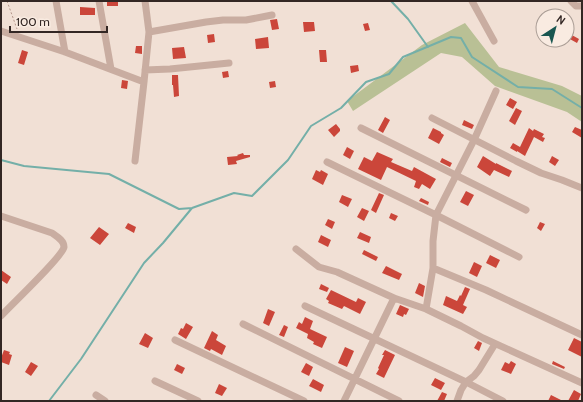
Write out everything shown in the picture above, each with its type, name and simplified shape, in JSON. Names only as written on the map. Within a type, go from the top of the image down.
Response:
[{"type":"street","points":[[56,1],[65,52]]},
{"type":"street","points":[[99,1],[111,69]]},
{"type":"street","points":[[135,161],[149,32],[145,1]]},
{"type":"street","points":[[472,1],[494,41]]},
{"type":"street","points":[[571,1],[576,6],[582,6]]},
{"type":"street","points":[[149,32],[206,22],[246,20],[272,15]]},
{"type":"street","points":[[1,31],[65,52],[144,82]]},
{"type":"street","points":[[145,70],[229,63]]},
{"type":"street","points":[[426,309],[433,268],[433,242],[436,215],[474,140],[496,91]]},
{"type":"street","points":[[432,118],[541,173],[582,188]]},
{"type":"street","points":[[361,128],[526,210]]},
{"type":"street","points":[[327,162],[518,257]]},
{"type":"street","points":[[1,216],[52,233],[63,242],[64,246],[54,261],[5,309],[1,316]]},
{"type":"street","points":[[296,249],[319,267],[337,272],[394,298],[426,309],[495,344],[582,383]]},
{"type":"street","points":[[433,268],[582,335]]},
{"type":"street","points":[[344,401],[394,298]]},
{"type":"street","points":[[305,306],[503,401]]},
{"type":"street","points":[[243,324],[399,401]]},
{"type":"street","points":[[175,340],[304,401]]},
{"type":"street","points":[[457,401],[466,382],[479,370],[495,344]]},
{"type":"street","points":[[155,382],[198,401]]},
{"type":"street","points":[[96,395],[106,401]]},
{"type":"path","points":[[7,1],[20,38]]},
{"type":"green space","points":[[465,23],[499,67],[562,86],[582,96],[582,122],[567,112],[495,86],[462,57],[441,53],[353,111],[347,101],[422,45]]},
{"type":"building","points":[[107,1],[118,1],[118,6],[107,6]]},
{"type":"building","points":[[80,7],[95,8],[95,15],[80,15]]},
{"type":"building","points":[[277,19],[279,29],[272,30],[270,20]]},
{"type":"building","points":[[303,22],[314,22],[315,31],[304,32]]},
{"type":"building","points":[[368,23],[370,30],[365,31],[363,24]]},
{"type":"building","points":[[214,34],[215,42],[208,43],[207,35]]},
{"type":"building","points":[[268,37],[269,48],[256,49],[255,39]]},
{"type":"building","points":[[575,37],[579,39],[577,43],[575,42]]},
{"type":"building","points":[[136,46],[142,46],[142,54],[135,53]]},
{"type":"building","points":[[184,47],[186,58],[173,59],[172,48]]},
{"type":"building","points":[[22,50],[28,52],[24,65],[18,63]]},
{"type":"building","points":[[319,50],[326,50],[327,62],[320,62]]},
{"type":"building","points":[[358,65],[359,71],[351,73],[350,66]]},
{"type":"building","points":[[228,71],[229,77],[223,78],[222,72]]},
{"type":"building","points":[[172,75],[178,75],[179,96],[174,97]]},
{"type":"building","points":[[122,80],[128,81],[127,89],[121,88]]},
{"type":"building","points":[[275,81],[276,87],[270,88],[269,82]]},
{"type":"building","points":[[510,98],[517,102],[513,109],[506,105]]},
{"type":"building","points":[[516,108],[522,111],[515,125],[509,121]]},
{"type":"building","points":[[385,117],[390,120],[383,133],[378,130]]},
{"type":"building","points":[[464,120],[474,125],[472,129],[462,125]]},
{"type":"building","points":[[336,124],[340,131],[334,137],[328,130]]},
{"type":"building","points":[[575,127],[582,130],[582,138],[572,132]]},
{"type":"building","points":[[433,128],[444,135],[439,144],[428,138]]},
{"type":"building","points":[[529,128],[533,131],[534,129],[544,134],[542,137],[545,138],[543,142],[534,137],[525,156],[510,148],[513,143],[520,147]]},
{"type":"building","points":[[347,147],[354,151],[350,159],[343,155]]},
{"type":"building","points":[[377,152],[393,159],[391,162],[412,171],[414,167],[436,179],[430,189],[422,184],[419,189],[414,187],[416,181],[387,167],[381,180],[358,169],[364,157],[372,161]]},
{"type":"building","points":[[243,153],[244,155],[250,155],[250,157],[236,161],[237,164],[228,165],[227,157],[238,156],[237,155]]},
{"type":"building","points":[[483,156],[512,171],[509,177],[494,170],[490,176],[477,167]]},
{"type":"building","points":[[552,156],[559,160],[555,166],[549,162]]},
{"type":"building","points":[[442,158],[452,163],[450,167],[440,162]]},
{"type":"building","points":[[316,170],[320,172],[321,170],[328,174],[323,185],[312,179]]},
{"type":"building","points":[[466,191],[474,195],[468,206],[460,202]]},
{"type":"building","points":[[379,193],[384,195],[376,213],[371,210]]},
{"type":"building","points":[[342,195],[352,199],[348,207],[339,202]]},
{"type":"building","points":[[421,198],[429,202],[428,205],[419,201]]},
{"type":"building","points":[[362,208],[369,211],[364,221],[357,217]]},
{"type":"building","points":[[391,213],[398,216],[395,221],[389,218]]},
{"type":"building","points":[[328,219],[335,222],[332,229],[325,225]]},
{"type":"building","points":[[540,222],[545,224],[541,231],[537,228]]},
{"type":"building","points":[[128,223],[136,227],[134,233],[125,228]]},
{"type":"building","points":[[99,227],[109,234],[100,245],[90,238]]},
{"type":"building","points":[[360,232],[371,237],[369,243],[357,238]]},
{"type":"building","points":[[321,235],[331,240],[328,247],[318,242]]},
{"type":"building","points":[[364,250],[378,257],[376,261],[362,254]]},
{"type":"building","points":[[490,255],[500,260],[496,268],[486,263]]},
{"type":"building","points":[[474,262],[482,266],[477,277],[469,273]]},
{"type":"building","points":[[386,266],[402,274],[399,280],[382,273]]},
{"type":"building","points":[[1,270],[11,277],[7,284],[1,280]]},
{"type":"building","points":[[419,283],[425,286],[423,297],[415,293]]},
{"type":"building","points":[[321,284],[329,288],[327,292],[319,289]]},
{"type":"building","points":[[465,287],[470,289],[463,305],[467,307],[463,314],[443,305],[446,296],[457,301]]},
{"type":"building","points":[[331,290],[356,302],[358,298],[366,302],[360,314],[344,306],[342,309],[328,303],[329,301],[326,299]]},
{"type":"building","points":[[400,305],[409,309],[403,317],[396,314]]},
{"type":"building","points":[[268,309],[275,312],[269,326],[263,323]]},
{"type":"building","points":[[305,317],[313,321],[310,329],[327,337],[322,348],[313,344],[314,342],[307,338],[308,334],[296,328],[299,322],[302,324]]},
{"type":"building","points":[[186,323],[193,327],[186,339],[178,334]]},
{"type":"building","points":[[284,325],[288,327],[284,337],[279,335]]},
{"type":"building","points":[[212,331],[218,335],[216,340],[226,346],[222,355],[211,349],[210,351],[204,348]]},
{"type":"building","points":[[145,333],[153,338],[148,348],[139,344]]},
{"type":"building","points":[[574,338],[582,342],[582,357],[568,350]]},
{"type":"building","points":[[478,341],[482,343],[479,351],[474,348]]},
{"type":"building","points":[[345,347],[354,351],[347,367],[338,363]]},
{"type":"building","points":[[4,350],[10,352],[9,354],[12,355],[9,365],[1,362]]},
{"type":"building","points":[[385,350],[395,355],[384,378],[376,374]]},
{"type":"building","points":[[511,361],[516,364],[511,374],[501,370],[505,362],[509,364]]},
{"type":"building","points":[[553,361],[565,367],[564,369],[552,364]]},
{"type":"building","points":[[31,362],[38,366],[31,376],[25,372]]},
{"type":"building","points":[[306,363],[313,367],[309,376],[301,372]]},
{"type":"building","points":[[177,364],[185,368],[182,374],[174,370]]},
{"type":"building","points":[[435,378],[445,383],[441,390],[431,385]]},
{"type":"building","points":[[313,379],[324,385],[321,392],[309,386]]},
{"type":"building","points":[[219,384],[227,388],[222,396],[215,393]]},
{"type":"building","points":[[574,390],[581,394],[578,401],[568,401]]},
{"type":"building","points":[[442,392],[447,394],[444,401],[437,401]]},
{"type":"building","points":[[551,395],[563,401],[548,401]]},
{"type":"waterway","points":[[391,1],[408,19],[428,47]]},
{"type":"waterway","points":[[1,160],[24,166],[109,174],[179,209],[192,208],[234,193],[252,196],[288,160],[311,126],[341,108],[366,82],[389,74],[403,57],[451,37],[461,38],[472,57],[518,87],[552,89],[582,108]]},
{"type":"waterway","points":[[49,401],[81,359],[144,263],[192,208]]}]
